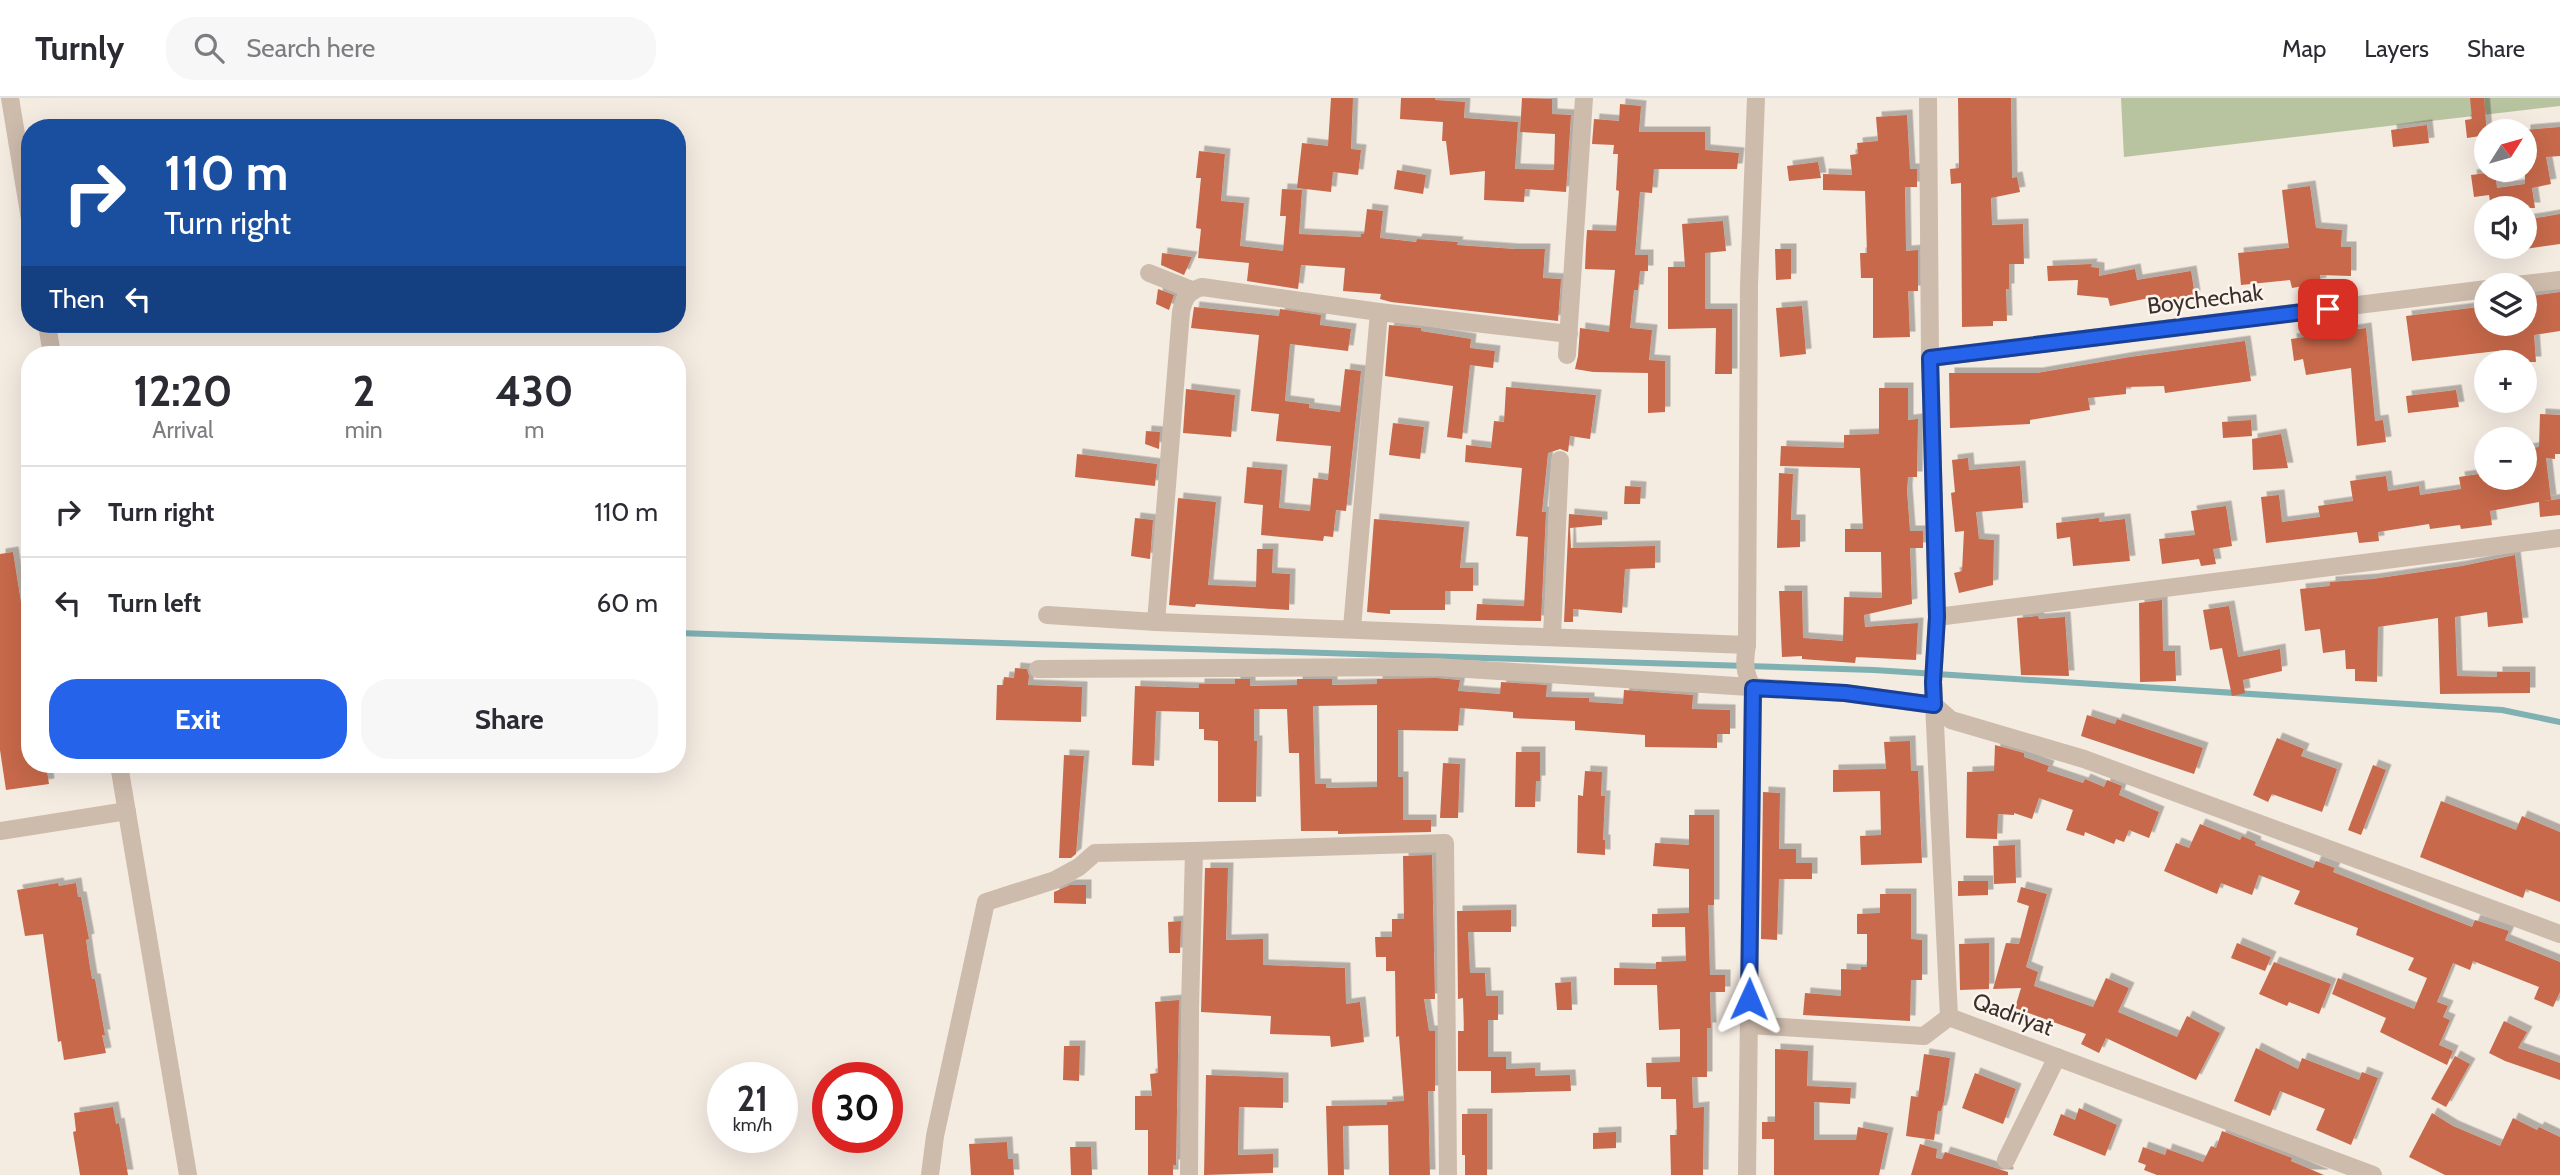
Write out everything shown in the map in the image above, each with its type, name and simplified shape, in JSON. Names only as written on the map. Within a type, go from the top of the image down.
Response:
[{"type":"street","points":[[10,98],[21,165]]},
{"type":"street","points":[[1567,355],[1584,98]]},
{"type":"street","points":[[1747,1175],[1749,285],[1756,98]]},
{"type":"street","name":"Qadriyat","points":[[1928,98],[1930,358],[1937,617],[1933,675],[1948,1017],[2373,1175]]},
{"type":"street","points":[[1149,273],[1192,290]]},
{"type":"street","points":[[2537,283],[2560,280]]},
{"type":"street","points":[[1156,622],[1181,312],[1184,299],[1192,290],[1202,287],[1379,312],[1569,334]]},
{"type":"street","name":"Boychechak","points":[[1930,358],[2474,291]]},
{"type":"street","points":[[1352,628],[1379,312]]},
{"type":"street","points":[[1552,635],[1560,460]]},
{"type":"street","points":[[1937,617],[2560,538]]},
{"type":"street","points":[[1047,615],[1156,622],[1552,635],[1747,666],[1845,693],[1934,705],[1951,720],[2084,758],[2560,934]]},
{"type":"street","points":[[1038,669],[1747,666]]},
{"type":"street","points":[[120,773],[188,1175]]},
{"type":"street","points":[[0,831],[127,811]]},
{"type":"street","points":[[929,1175],[986,902],[1055,880],[1079,867],[1095,853],[1445,843],[1448,1175]]},
{"type":"street","points":[[1188,1175],[1194,851]]},
{"type":"street","points":[[1749,1025],[1924,1037],[1948,1017]]},
{"type":"street","points":[[2006,1160],[2057,1057]]},
{"type":"green space","points":[[2121,98],[2560,98],[2560,106],[2124,157]]},
{"type":"building","points":[[1331,98],[1353,98],[1351,149],[1361,150],[1358,175],[1333,172],[1331,192],[1297,188],[1302,143],[1328,146]]},
{"type":"building","points":[[1401,98],[1435,98],[1465,102],[1464,118],[1518,122],[1515,169],[1554,170],[1555,134],[1520,132],[1522,98],[1552,99],[1552,114],[1571,115],[1566,192],[1525,189],[1524,202],[1484,200],[1485,171],[1450,175],[1446,141],[1442,141],[1443,122],[1400,119]]},
{"type":"building","points":[[1958,98],[2011,98],[2012,178],[2017,177],[2020,192],[1991,198],[1992,225],[2023,224],[2024,264],[2009,264],[2009,289],[2006,289],[2007,321],[1993,321],[1993,326],[1962,327],[1961,183],[1951,184],[1950,169],[1959,168]]},
{"type":"building","points":[[2470,98],[2484,98],[2486,119],[2474,119],[2474,137],[2467,138],[2465,120],[2472,119]]},
{"type":"building","points":[[1620,104],[1641,106],[1639,132],[1705,132],[1705,150],[1739,153],[1737,169],[1654,169],[1652,193],[1640,192],[1635,255],[1648,255],[1648,271],[1640,271],[1638,290],[1634,290],[1630,328],[1652,330],[1649,360],[1665,361],[1665,412],[1648,413],[1648,373],[1575,369],[1580,328],[1609,332],[1615,270],[1585,269],[1586,245],[1587,230],[1616,231],[1618,154],[1613,154],[1614,145],[1592,144],[1594,119],[1619,121]]},
{"type":"building","points":[[1907,115],[1910,169],[1917,169],[1917,187],[1905,187],[1906,251],[1918,250],[1918,291],[1908,291],[1910,337],[1873,338],[1873,278],[1861,278],[1860,253],[1867,253],[1865,191],[1823,190],[1823,174],[1852,175],[1850,155],[1858,154],[1857,143],[1878,141],[1876,117]]},
{"type":"building","points":[[2427,125],[2429,143],[2393,147],[2391,130]]},
{"type":"building","points":[[2560,127],[2560,156],[2546,157],[2551,184],[2532,188],[2533,196],[2474,197],[2471,175],[2474,175],[2474,182],[2496,182],[2497,188],[2538,182],[2538,129]]},
{"type":"building","points":[[1199,151],[1225,154],[1221,201],[1244,203],[1240,246],[1283,251],[1286,216],[1280,216],[1282,189],[1302,190],[1299,234],[1361,237],[1361,234],[1364,234],[1367,209],[1383,211],[1380,238],[1545,249],[1543,278],[1561,279],[1558,321],[1391,302],[1380,299],[1381,294],[1343,291],[1345,268],[1301,265],[1298,289],[1247,281],[1249,263],[1198,258],[1201,229],[1196,228],[1201,178],[1196,178]]},
{"type":"building","points":[[1818,162],[1821,178],[1789,181],[1787,166]]},
{"type":"building","points":[[1397,170],[1426,175],[1423,194],[1394,189]]},
{"type":"building","points":[[2310,186],[2316,228],[2342,230],[2341,247],[2351,247],[2351,276],[2320,275],[2321,283],[2292,288],[2290,280],[2241,285],[2238,253],[2289,248],[2282,190]]},
{"type":"building","points":[[2560,214],[2560,244],[2537,247],[2537,218]]},
{"type":"building","points":[[1723,221],[1726,251],[1705,253],[1705,309],[1732,309],[1732,374],[1715,374],[1716,328],[1668,329],[1668,267],[1685,267],[1682,224]]},
{"type":"building","points":[[1775,249],[1791,249],[1791,279],[1776,280]]},
{"type":"building","points":[[1162,253],[1192,257],[1184,275],[1161,265]]},
{"type":"building","points":[[2092,264],[2091,267],[2099,268],[2099,276],[2135,269],[2137,280],[2191,271],[2195,296],[2155,303],[2154,297],[2110,306],[2108,298],[2077,295],[2078,280],[2048,281],[2047,266]]},
{"type":"building","points":[[1158,289],[1174,295],[1169,310],[1156,304]]},
{"type":"building","points":[[2560,292],[2560,331],[2537,335],[2537,295]]},
{"type":"building","points":[[1802,306],[1806,354],[1780,357],[1776,308]]},
{"type":"building","points":[[1194,307],[1279,316],[1280,309],[1321,315],[1320,325],[1351,329],[1348,351],[1290,344],[1285,401],[1309,404],[1309,408],[1340,412],[1345,369],[1361,371],[1346,511],[1336,510],[1333,537],[1324,536],[1323,541],[1261,535],[1263,505],[1244,503],[1247,467],[1282,470],[1279,508],[1310,511],[1313,478],[1328,480],[1331,446],[1276,441],[1279,414],[1251,411],[1259,335],[1191,328]]},
{"type":"building","points":[[2474,308],[2474,336],[2534,336],[2535,350],[2474,350],[2474,354],[2412,361],[2406,316]]},
{"type":"building","points":[[1389,325],[1421,328],[1421,331],[1471,339],[1470,348],[1495,351],[1493,368],[1470,365],[1462,439],[1447,437],[1453,386],[1385,376]]},
{"type":"building","points":[[2366,328],[2375,421],[2383,420],[2386,442],[2357,446],[2351,368],[2306,375],[2303,359],[2294,361],[2291,339]]},
{"type":"building","points":[[2245,341],[2251,381],[2165,393],[2164,386],[2126,387],[2126,394],[2088,398],[2090,410],[2030,420],[2030,424],[1950,428],[1949,373],[2037,373]]},
{"type":"building","points":[[1506,387],[1596,395],[1590,439],[1570,436],[1568,452],[1560,449],[1548,453],[1542,512],[1546,512],[1541,621],[1476,620],[1477,604],[1524,606],[1528,537],[1516,536],[1522,468],[1465,462],[1466,445],[1491,448],[1494,421],[1504,422]]},
{"type":"building","points":[[1879,388],[1908,388],[1908,420],[1918,419],[1917,477],[1908,477],[1907,491],[1910,531],[1923,531],[1923,548],[1910,548],[1912,604],[1864,615],[1865,627],[1918,623],[1916,660],[1856,657],[1855,663],[1802,659],[1802,656],[1782,657],[1779,591],[1802,591],[1803,638],[1843,641],[1844,597],[1882,598],[1881,552],[1845,552],[1845,529],[1863,529],[1860,468],[1780,466],[1781,446],[1844,448],[1844,435],[1879,434]]},
{"type":"building","points":[[1186,389],[1235,395],[1231,437],[1183,433]]},
{"type":"building","points":[[2456,390],[2459,407],[2408,413],[2406,396]]},
{"type":"building","points":[[2540,414],[2560,415],[2560,454],[2555,454],[2555,459],[2546,458],[2551,500],[2544,501],[2560,499],[2560,515],[2540,517],[2539,502],[2490,511],[2492,525],[2430,529],[2429,524],[2378,532],[2379,541],[2359,543],[2357,532],[2266,543],[2261,497],[2279,495],[2282,522],[2320,517],[2318,506],[2353,501],[2350,481],[2386,476],[2388,491],[2419,486],[2420,495],[2461,489],[2459,477],[2474,475],[2474,490],[2537,490]]},
{"type":"building","points":[[2251,420],[2252,436],[2223,438],[2222,422]]},
{"type":"building","points":[[1393,423],[1424,427],[1420,459],[1389,455]]},
{"type":"building","points":[[1146,431],[1160,432],[1159,449],[1145,444]]},
{"type":"building","points":[[2281,434],[2288,468],[2253,470],[2252,439]]},
{"type":"building","points":[[1077,454],[1157,464],[1155,486],[1075,477]]},
{"type":"building","points":[[1968,458],[1969,470],[2020,466],[2023,508],[1976,512],[1979,539],[1994,540],[1993,585],[1959,593],[1954,573],[1962,571],[1964,531],[1955,532],[1951,493],[1955,492],[1952,460]]},
{"type":"building","points":[[1779,473],[1793,474],[1791,520],[1800,520],[1800,547],[1777,548]]},
{"type":"building","points":[[1625,486],[1641,487],[1640,504],[1624,504]]},
{"type":"building","points":[[1178,498],[1216,502],[1208,585],[1256,587],[1257,549],[1273,549],[1272,573],[1290,574],[1289,610],[1196,604],[1195,607],[1169,605]]},
{"type":"building","points":[[2226,506],[2232,546],[2213,549],[2216,564],[2201,566],[2199,559],[2162,564],[2159,539],[2195,535],[2191,511]]},
{"type":"building","points":[[1569,514],[1602,517],[1602,525],[1570,528],[1571,548],[1655,546],[1655,568],[1625,569],[1622,613],[1573,609],[1573,622],[1564,622]]},
{"type":"building","points":[[1135,518],[1153,520],[1150,559],[1131,556]]},
{"type":"building","points":[[2099,518],[2099,522],[2125,519],[2130,561],[2073,566],[2070,537],[2057,539],[2056,523]]},
{"type":"building","points":[[1374,519],[1464,527],[1460,568],[1473,568],[1473,591],[1445,591],[1445,610],[1390,610],[1390,614],[1367,612]]},
{"type":"building","points":[[13,552],[21,602],[21,773],[47,773],[49,784],[6,790],[0,750],[0,554]]},
{"type":"building","points":[[2515,555],[2523,623],[2488,627],[2487,612],[2455,617],[2457,676],[2497,677],[2497,672],[2530,672],[2530,693],[2440,694],[2438,618],[2378,627],[2377,682],[2355,681],[2355,669],[2346,669],[2345,650],[2323,653],[2320,629],[2305,631],[2300,589],[2330,586],[2330,582],[2373,579],[2462,566]]},
{"type":"building","points":[[2162,600],[2163,651],[2175,651],[2176,681],[2140,682],[2139,603]]},
{"type":"building","points":[[2229,606],[2238,657],[2280,649],[2282,671],[2243,680],[2245,693],[2232,696],[2222,648],[2210,650],[2203,610]]},
{"type":"building","points":[[2038,616],[2039,619],[2065,617],[2069,676],[2021,675],[2017,618]]},
{"type":"building","points":[[1015,668],[1027,669],[1028,685],[1082,687],[1081,722],[996,720],[997,685],[1003,685],[1004,677],[1014,678]]},
{"type":"building","points":[[1235,679],[1250,679],[1250,686],[1297,685],[1297,679],[1332,679],[1332,685],[1377,684],[1377,679],[1460,680],[1458,691],[1500,694],[1501,682],[1547,685],[1546,697],[1589,698],[1589,702],[1623,704],[1624,690],[1693,695],[1692,709],[1730,710],[1730,734],[1717,734],[1717,748],[1645,747],[1645,735],[1575,730],[1575,721],[1513,718],[1513,712],[1460,708],[1458,731],[1398,730],[1398,777],[1403,777],[1403,820],[1431,820],[1431,832],[1338,834],[1338,831],[1301,831],[1299,753],[1289,753],[1287,709],[1254,709],[1254,741],[1257,741],[1256,802],[1218,802],[1218,741],[1204,740],[1204,729],[1199,729],[1199,712],[1156,711],[1154,766],[1132,765],[1135,686],[1199,688],[1199,684],[1235,684]],"holes":[[[1377,705],[1377,787],[1326,788],[1326,784],[1315,784],[1313,706]]]},
{"type":"building","points":[[2087,715],[2115,724],[2117,719],[2203,748],[2194,774],[2081,736]]},
{"type":"building","points":[[2277,738],[2304,749],[2301,756],[2337,769],[2322,812],[2272,794],[2268,802],[2253,795]]},
{"type":"building","points":[[1910,741],[1911,771],[1918,771],[1922,863],[1861,865],[1860,836],[1881,835],[1880,791],[1833,792],[1833,770],[1886,769],[1884,742]]},
{"type":"building","points":[[1995,745],[2024,753],[2024,757],[2049,766],[2047,771],[2083,783],[2085,779],[2104,787],[2107,780],[2122,786],[2119,795],[2159,812],[2149,838],[2129,830],[2124,842],[2116,839],[2114,844],[2085,832],[2084,836],[2066,830],[2073,810],[2039,798],[2032,819],[2014,813],[1998,814],[1997,839],[1966,838],[1967,772],[1994,771]]},
{"type":"building","points":[[1516,752],[1540,752],[1540,781],[1536,781],[1535,807],[1515,807]]},
{"type":"building","points":[[1064,755],[1084,756],[1076,854],[1071,858],[1059,858]]},
{"type":"building","points":[[1443,763],[1460,764],[1458,818],[1440,818]]},
{"type":"building","points":[[2373,765],[2386,770],[2361,835],[2348,830]]},
{"type":"building","points":[[1585,771],[1602,772],[1601,796],[1605,796],[1605,855],[1577,853],[1578,795],[1583,796]]},
{"type":"building","points":[[1763,792],[1780,793],[1779,849],[1796,849],[1796,863],[1812,863],[1812,879],[1779,879],[1777,940],[1761,939]]},
{"type":"building","points":[[2441,801],[2516,830],[2522,816],[2560,832],[2560,902],[2526,889],[2523,898],[2420,857]]},
{"type":"building","points":[[1689,815],[1714,815],[1714,905],[1708,905],[1710,975],[1725,975],[1725,992],[1710,992],[1711,1028],[1707,1028],[1707,1077],[1692,1077],[1693,1108],[1704,1107],[1703,1175],[1671,1175],[1670,1135],[1677,1135],[1676,1099],[1661,1099],[1661,1087],[1647,1087],[1646,1063],[1680,1062],[1680,1029],[1659,1030],[1657,985],[1614,985],[1614,968],[1656,969],[1656,962],[1686,961],[1685,927],[1652,927],[1652,914],[1689,913],[1689,869],[1653,866],[1655,843],[1689,845]]},
{"type":"building","points":[[2200,824],[2240,840],[2242,836],[2256,842],[2255,845],[2313,868],[2316,861],[2335,868],[2333,872],[2472,927],[2475,920],[2509,931],[2505,940],[2560,962],[2560,992],[2553,1007],[2534,999],[2539,987],[2473,961],[2470,970],[2453,963],[2437,1002],[2448,1006],[2443,1017],[2450,1020],[2439,1045],[2453,1051],[2447,1065],[2380,1032],[2386,1018],[2332,994],[2338,978],[2414,1009],[2427,978],[2408,970],[2414,958],[2356,935],[2358,928],[2294,904],[2300,891],[2259,875],[2252,895],[2221,883],[2217,894],[2164,871],[2176,843],[2189,848]]},
{"type":"building","points":[[2015,845],[2016,883],[1994,884],[1993,846]]},
{"type":"building","points":[[1432,855],[1435,999],[1424,999],[1429,1031],[1435,1031],[1435,1091],[1428,1091],[1430,1175],[1389,1175],[1388,1125],[1343,1126],[1344,1175],[1328,1175],[1326,1106],[1387,1105],[1387,1102],[1404,1101],[1399,1036],[1396,1037],[1395,971],[1386,971],[1386,957],[1376,957],[1375,937],[1392,937],[1392,919],[1404,919],[1403,856]]},
{"type":"building","points":[[1205,868],[1228,868],[1226,940],[1263,939],[1263,965],[1345,968],[1346,1004],[1360,1002],[1364,1042],[1331,1047],[1330,1036],[1270,1034],[1271,1016],[1201,1012]]},
{"type":"building","points":[[1958,881],[1988,881],[1988,895],[1958,896]]},
{"type":"building","points":[[58,883],[59,886],[76,883],[78,897],[81,897],[89,939],[86,940],[89,961],[92,979],[95,979],[106,1053],[64,1060],[61,1041],[58,1042],[43,934],[25,936],[17,890]]},
{"type":"building","points":[[1070,885],[1086,885],[1086,904],[1054,903],[1054,892]]},
{"type":"building","points":[[2021,887],[2047,894],[2026,967],[2038,972],[2034,986],[2093,1007],[2106,978],[2129,988],[2118,1012],[2177,1037],[2187,1016],[2220,1033],[2196,1080],[2106,1038],[2099,1053],[2081,1044],[2086,1034],[2015,1008],[2021,988],[1993,989],[2006,943],[2019,944],[2029,906],[2017,902]]},
{"type":"building","points":[[1880,894],[1911,894],[1911,939],[1922,940],[1922,980],[1911,980],[1910,1021],[1803,1015],[1805,993],[1841,996],[1841,969],[1861,970],[1861,967],[1867,967],[1867,934],[1857,934],[1857,914],[1880,913]]},
{"type":"building","points":[[1511,910],[1511,932],[1468,932],[1470,973],[1485,973],[1486,996],[1498,996],[1498,1020],[1488,1020],[1488,1057],[1506,1057],[1506,1069],[1535,1068],[1535,1076],[1570,1075],[1571,1091],[1491,1093],[1491,1071],[1458,1071],[1458,1031],[1464,1031],[1463,998],[1458,999],[1457,911]]},
{"type":"building","points":[[1181,921],[1180,953],[1169,953],[1168,922]]},
{"type":"building","points":[[1989,943],[1989,989],[1960,990],[1959,944]]},
{"type":"building","points":[[2237,943],[2271,957],[2265,971],[2231,958]]},
{"type":"building","points":[[2274,962],[2331,984],[2319,1014],[2289,1002],[2287,1006],[2259,994]]},
{"type":"building","points":[[1571,982],[1572,1010],[1557,1010],[1555,983]]},
{"type":"building","points":[[1179,1000],[1176,1165],[1173,1165],[1173,1175],[1148,1175],[1148,1130],[1135,1130],[1135,1096],[1152,1096],[1150,1074],[1158,1073],[1155,1002]]},
{"type":"building","points":[[2504,1021],[2527,1032],[2518,1048],[2560,1063],[2560,1080],[2489,1053]]},
{"type":"building","points":[[1064,1046],[1080,1046],[1079,1081],[1063,1080]]},
{"type":"building","points":[[2256,1048],[2298,1069],[2302,1058],[2359,1080],[2362,1072],[2378,1078],[2351,1145],[2316,1130],[2325,1109],[2280,1091],[2270,1116],[2234,1101]]},
{"type":"building","points":[[1775,1049],[1808,1051],[1807,1086],[1851,1088],[1850,1104],[1814,1102],[1814,1140],[1856,1140],[1858,1127],[1888,1133],[1879,1175],[1774,1175],[1774,1139],[1762,1139],[1762,1122],[1775,1122]]},
{"type":"building","points":[[1924,1054],[1950,1058],[1944,1101],[1941,1111],[1938,1111],[1934,1140],[1906,1136],[1911,1096],[1918,1097]]},
{"type":"building","points":[[2455,1056],[2470,1064],[2446,1107],[2431,1099]]},
{"type":"building","points":[[1975,1073],[2016,1089],[2003,1124],[1962,1108]]},
{"type":"building","points":[[1206,1075],[1283,1078],[1283,1108],[1239,1107],[1238,1155],[1273,1154],[1273,1173],[1204,1175]]},
{"type":"building","points":[[113,1107],[116,1124],[119,1123],[128,1175],[80,1175],[73,1132],[76,1131],[74,1113]]},
{"type":"building","points":[[2079,1108],[2117,1125],[2105,1156],[2053,1135],[2061,1114],[2075,1120]]},
{"type":"building","points":[[2432,1113],[2453,1126],[2500,1146],[2513,1118],[2537,1130],[2539,1127],[2560,1137],[2560,1175],[2445,1175],[2409,1157]]},
{"type":"building","points":[[1462,1114],[1487,1114],[1487,1175],[1465,1175]]},
{"type":"building","points":[[2222,1131],[2292,1158],[2291,1161],[2324,1175],[2157,1175],[2144,1170],[2146,1165],[2138,1162],[2143,1147],[2165,1155],[2167,1149],[2203,1162],[2211,1146],[2216,1148]]},
{"type":"building","points":[[1616,1132],[1616,1148],[1593,1149],[1593,1133]]},
{"type":"building","points":[[1007,1142],[1008,1159],[1013,1159],[1014,1175],[971,1175],[969,1144]]},
{"type":"building","points":[[1920,1144],[1937,1149],[1936,1158],[1942,1159],[1945,1152],[2008,1172],[2008,1175],[1911,1175]]},
{"type":"building","points":[[1070,1147],[1091,1147],[1092,1175],[1071,1175]]},
{"type":"waterway","points":[[686,633],[1874,670],[2502,710],[2560,722]]},
{"type":"route","points":[[1749,999],[1753,688],[1845,693],[1934,705],[1937,617],[1930,358],[2328,309]]}]
